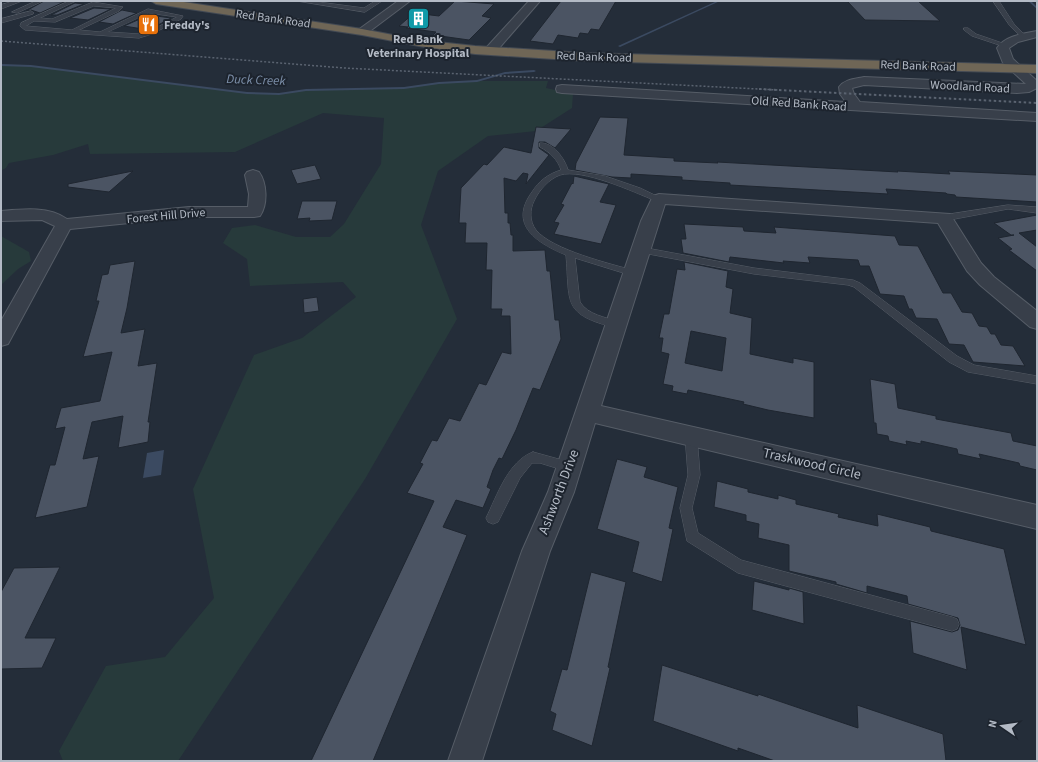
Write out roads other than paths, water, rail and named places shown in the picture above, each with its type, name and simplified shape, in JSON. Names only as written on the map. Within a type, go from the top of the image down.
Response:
[{"type":"highway","name":"Red Bank Road","points":[[154,6],[362,32],[419,43],[490,51],[584,57],[1037,69]]},
{"type":"street","points":[[362,32],[405,1]]},
{"type":"street","points":[[490,51],[535,1]]},
{"type":"street","points":[[1005,45],[1024,37],[1037,34]]},
{"type":"street","name":"Woodland Road","points":[[856,107],[845,90],[845,87],[851,83],[864,81],[1017,89],[1029,88],[1032,86],[1030,80],[1015,69],[1004,55],[1003,48],[1005,45]]},
{"type":"street","name":"Old Red Bank Road","points":[[562,88],[1037,117]]},
{"type":"street","name":"Forest Hill Drive","points":[[1,216],[41,216],[59,221],[64,225],[189,212],[254,212],[257,206],[258,195],[253,175]]},
{"type":"street","points":[[659,198],[944,218],[974,267],[987,281],[1037,322]]},
{"type":"street","name":"Ashworth Drive","points":[[469,760],[536,551],[561,492],[650,221],[659,198]]},
{"type":"street","points":[[1,339],[53,248],[64,225]]},
{"type":"street","name":"Traskwood Circle","points":[[587,412],[1037,517]]},
{"type":"lane","points":[[1,7],[19,1]]},
{"type":"lane","points":[[1,17],[40,1]]},
{"type":"lane","points":[[1,21],[25,16],[58,1]]},
{"type":"lane","points":[[73,1],[20,24],[25,28],[72,32],[102,33],[146,32],[177,17],[176,15],[154,6],[146,12],[102,33]]},
{"type":"lane","points":[[300,1],[365,10],[379,1]]},
{"type":"lane","points":[[996,1],[1012,26],[1024,37]]},
{"type":"lane","points":[[30,19],[53,21],[90,4],[120,7],[118,10]]},
{"type":"lane","points":[[72,32],[118,10]]},
{"type":"lane","points":[[73,12],[62,19],[60,23],[79,25],[107,12],[118,10]]},
{"type":"lane","points":[[53,21],[58,26],[83,27]]},
{"type":"lane","points":[[1,25],[9,26]]},
{"type":"lane","points":[[966,29],[974,35],[1005,45]]},
{"type":"lane","points":[[543,145],[549,147],[562,162],[565,166],[565,172]]},
{"type":"lane","points":[[659,198],[604,178],[565,172],[551,176],[535,192],[526,208],[528,222],[536,235],[570,253],[597,263],[637,261],[754,271],[850,282],[857,285],[953,360],[972,370],[1037,380]]},
{"type":"lane","points":[[944,218],[1008,207],[1035,211]]},
{"type":"lane","points":[[570,253],[575,302],[579,308],[588,315],[616,324]]},
{"type":"lane","points":[[691,436],[694,475],[686,508],[692,537],[738,566],[952,624]]},
{"type":"lane","points":[[493,518],[517,472],[526,461],[534,457],[569,467]]},
{"type":"water","points":[[164,450],[161,475],[143,478],[147,453]]},
{"type":"waterway","points":[[619,46],[719,1]]},
{"type":"waterway","points":[[1029,1],[1037,8]]},
{"type":"waterway","name":"Duck Creek","points":[[1,65],[31,66],[247,93],[279,94],[306,90],[404,88],[439,83],[477,81],[505,73],[534,71]]},
{"type":"railway","points":[[1,41],[344,68],[778,90]]},
{"type":"railway","points":[[759,89],[1037,103]]},
{"type":"place","name":"Red Bank Veterinary Hospital","points":[[418,18]]},
{"type":"place","name":"Freddy's","points":[[148,25]]}]
